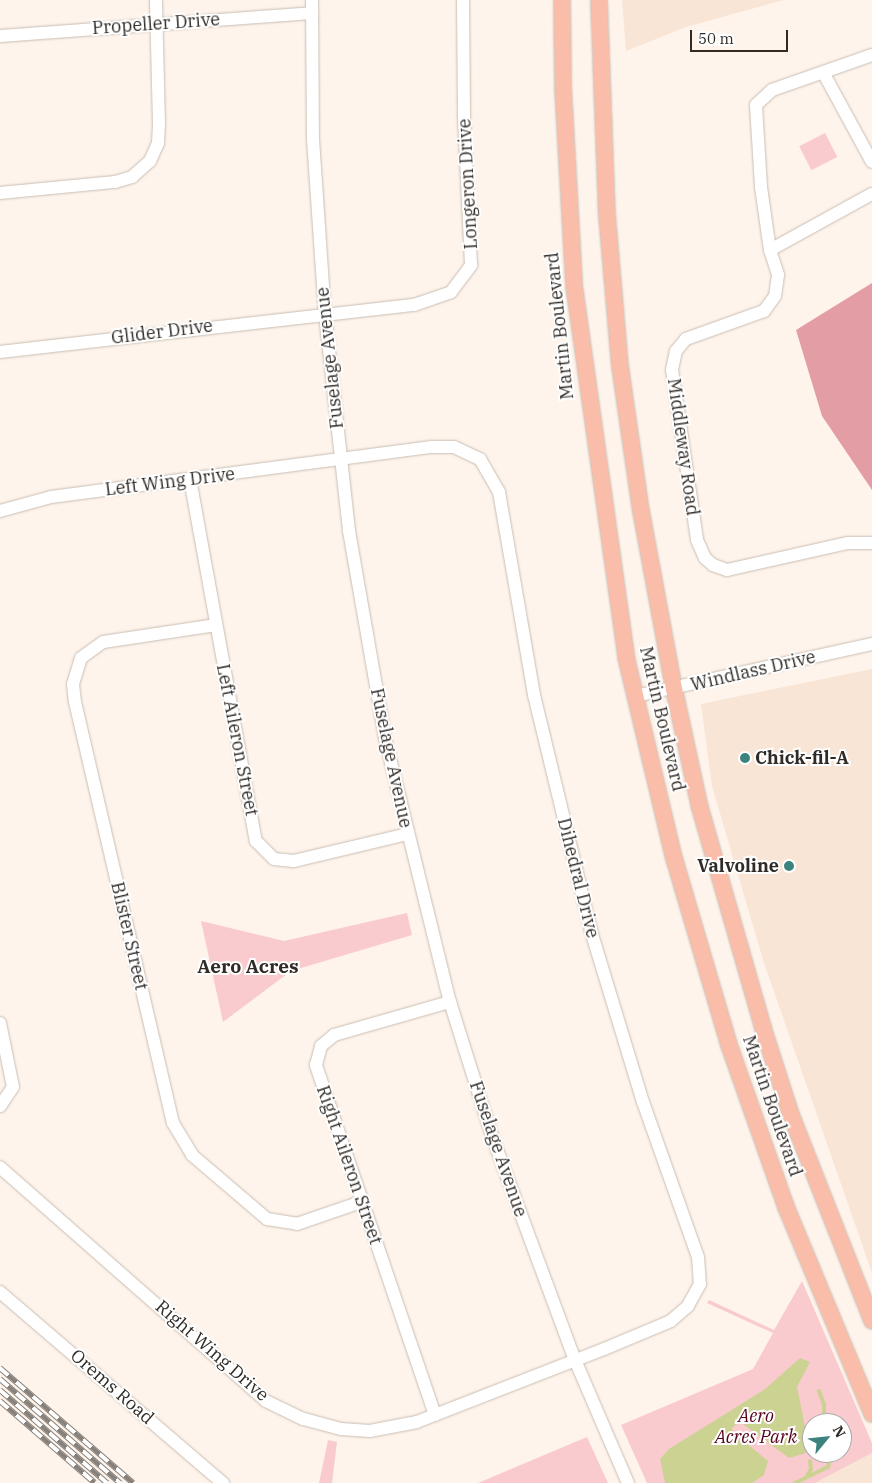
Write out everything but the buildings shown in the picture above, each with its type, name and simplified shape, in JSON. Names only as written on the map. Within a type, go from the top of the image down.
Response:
[{"type":"main road","name":"Martin Boulevard","points":[[562,0],[562,87],[574,285],[609,552],[635,696],[676,867],[729,1045],[793,1225],[872,1414]]},
{"type":"main road","name":"Martin Boulevard","points":[[599,0],[607,215],[620,366],[641,511],[674,689],[702,817],[763,1028],[791,1115],[872,1320]]},
{"type":"street","points":[[0,193],[110,184],[132,177],[150,161],[158,136],[156,0]]},
{"type":"street","name":"Longeron Drive","points":[[325,314],[428,302],[451,292],[468,274],[472,249],[464,114],[463,0]]},
{"type":"street","name":"Propeller Drive","points":[[0,36],[157,24],[312,6]]},
{"type":"street","name":"Fuselage Avenue","points":[[312,6],[313,139],[325,314],[341,460],[368,648],[407,834],[450,1002],[498,1153],[575,1360],[628,1483]]},
{"type":"street","points":[[872,55],[824,74],[872,162]]},
{"type":"street","name":"Middleway Road","points":[[824,74],[772,90],[756,105],[761,187],[770,250],[778,275],[771,304],[754,315],[686,339],[672,360],[700,550],[720,570],[848,543],[872,543]]},
{"type":"street","points":[[770,250],[872,194]]},
{"type":"street","name":"Glider Drive","points":[[0,352],[325,314]]},
{"type":"street","name":"Dihedral Drive","points":[[341,460],[454,446],[480,458],[494,480],[534,695],[591,931],[643,1102],[698,1258],[700,1284],[696,1296],[681,1313],[671,1321],[575,1360]]},
{"type":"street","name":"Left Wing Drive","points":[[0,511],[51,497],[341,460]]},
{"type":"street","name":"Left Aileron Street","points":[[190,479],[256,842],[274,859],[294,861],[407,834]]},
{"type":"street","name":"Blister Street","points":[[216,625],[103,642],[81,658],[73,684],[75,702],[173,1123],[192,1155],[267,1219],[297,1224],[361,1202]]},
{"type":"street","name":"Windlass Drive","points":[[635,696],[674,689],[872,644]]},
{"type":"street","name":"Right Aileron Street","points":[[435,1415],[317,1075],[317,1054],[334,1035],[450,1002]]},
{"type":"street","points":[[0,1023],[13,1087],[0,1106]]},
{"type":"street","name":"Right Wing Drive","points":[[0,1167],[266,1401],[303,1419],[341,1429],[370,1431],[400,1427],[575,1360]]},
{"type":"street","name":"Orems Road","points":[[0,1292],[223,1483]]},
{"type":"shaded area","points":[[622,0],[784,0],[686,27],[626,51]]},
{"type":"shaded area","points":[[872,283],[872,490],[822,416],[796,330]]},
{"type":"shaded area","points":[[872,669],[872,1273],[764,963],[712,786],[701,704]]},
{"type":"shaded area","points":[[800,1358],[810,1362],[797,1387],[802,1413],[802,1454],[789,1458],[740,1422],[732,1428],[733,1432],[768,1461],[764,1475],[752,1483],[665,1483],[660,1459],[669,1449],[765,1389]]},
{"type":"shaded area","points":[[872,1453],[872,1483],[815,1483]]},
{"type":"green space","points":[[825,133],[837,157],[811,170],[799,146]]},
{"type":"green space","points":[[407,913],[412,935],[291,971],[223,1022],[201,921],[284,941]]},
{"type":"green space","name":"Aero Acres Park","points":[[802,1281],[872,1443],[872,1453],[815,1483],[647,1483],[621,1425],[753,1369],[773,1333],[707,1303],[709,1300],[774,1330]]},
{"type":"green space","points":[[587,1437],[608,1483],[478,1483]]},
{"type":"green space","points":[[328,1440],[337,1442],[332,1483],[319,1483]]},
{"type":"waterway","points":[[819,1391],[824,1405],[824,1413]]},
{"type":"waterway","points":[[807,1476],[811,1469],[810,1463]]},
{"type":"waterway","points":[[795,1483],[828,1467],[829,1463]]},
{"type":"railway","points":[[0,1368],[133,1483]]},
{"type":"railway","points":[[0,1379],[120,1483]]},
{"type":"railway","points":[[0,1390],[107,1483]]},
{"type":"railway","points":[[0,1401],[95,1483]]},
{"type":"place","name":"Chick-fil-A","points":[[745,758]]},
{"type":"place","name":"Valvoline","points":[[789,866]]},
{"type":"district","name":"Aero Acres","points":[[248,967]]}]
